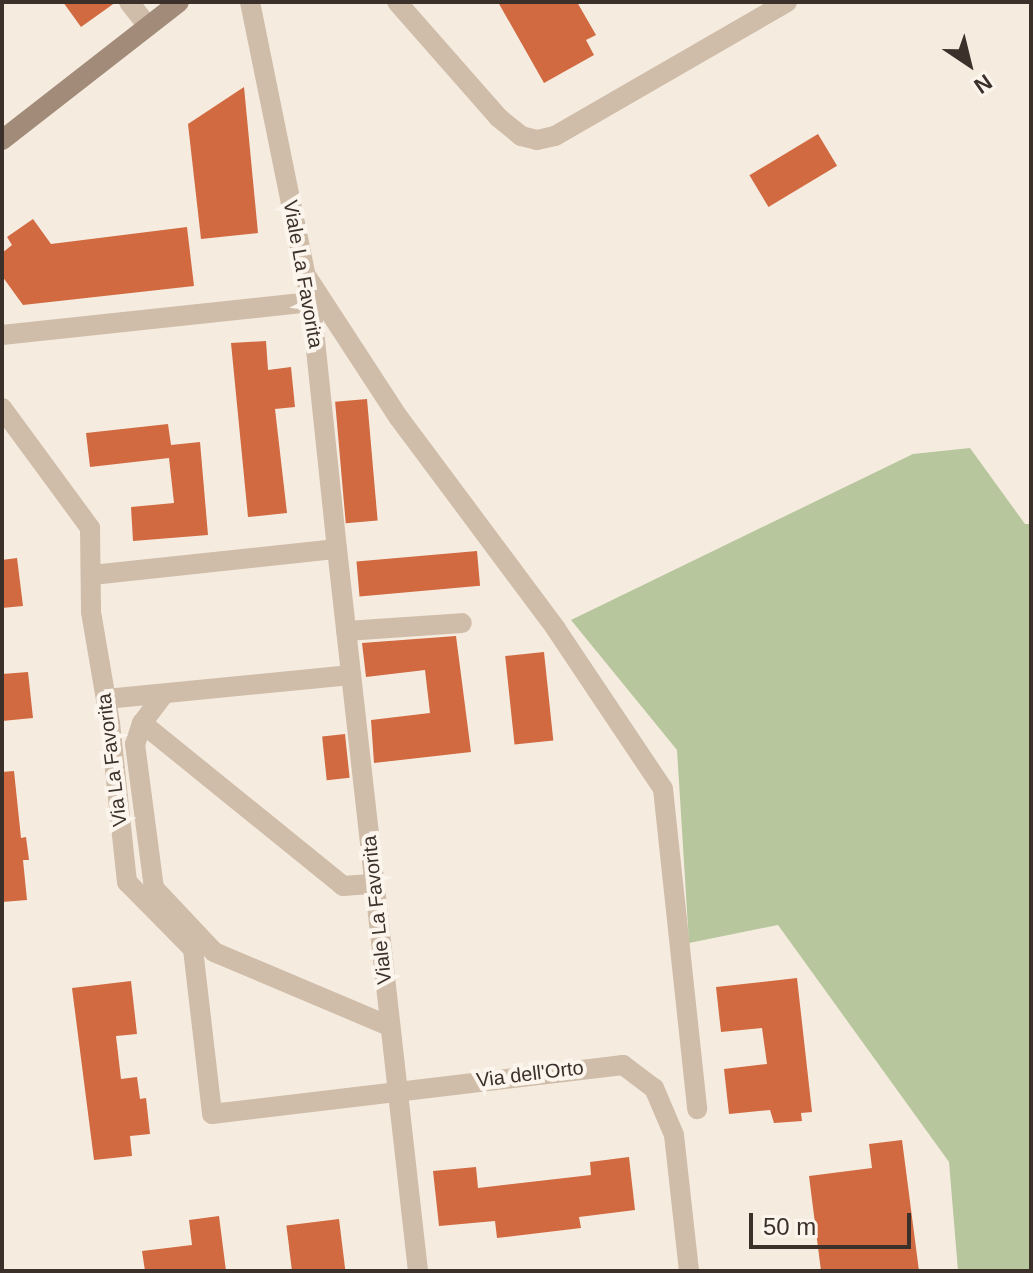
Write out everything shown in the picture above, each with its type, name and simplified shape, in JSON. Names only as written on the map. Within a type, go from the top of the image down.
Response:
[{"type":"main road","points":[[2,140],[179,2]]},
{"type":"street","points":[[129,2],[148,26]]},
{"type":"street","name":"Viale La Favorita","points":[[250,2],[311,302],[418,1271]]},
{"type":"street","points":[[397,2],[499,118],[521,136],[537,140],[555,136],[787,2]]},
{"type":"street","points":[[305,274],[399,418],[556,629],[663,789],[697,1109]]},
{"type":"street","points":[[2,335],[311,302]]},
{"type":"street","name":"Via La Favorita","points":[[2,408],[90,528],[91,612],[106,699],[127,882],[193,949],[212,1114]]},
{"type":"street","points":[[92,575],[337,549]]},
{"type":"street","points":[[346,631],[462,623]]},
{"type":"street","points":[[106,699],[351,675]]},
{"type":"street","points":[[164,694],[142,723],[135,744],[154,888],[214,952],[389,1026]]},
{"type":"street","points":[[142,723],[343,886],[374,884]]},
{"type":"street","name":"Via dell'Orto","points":[[212,1114],[623,1065],[654,1088],[674,1135],[689,1271]]},
{"type":"green space","points":[[970,448],[1025,524],[1031,524],[1031,1271],[958,1271],[949,1162],[778,925],[689,943],[677,750],[571,620],[913,454]]},
{"type":"building","points":[[63,2],[116,2],[81,27]]},
{"type":"building","points":[[498,2],[577,2],[596,35],[586,40],[594,55],[544,83]]},
{"type":"building","points":[[244,87],[258,233],[201,239],[188,124]]},
{"type":"building","points":[[818,134],[837,166],[768,207],[749,175]]},
{"type":"building","points":[[33,219],[51,244],[187,227],[194,286],[23,305],[2,276],[2,253],[12,245],[7,237]]},
{"type":"building","points":[[266,341],[268,370],[291,367],[295,407],[275,409],[287,513],[248,517],[231,343]]},
{"type":"building","points":[[367,399],[378,521],[346,523],[335,402]]},
{"type":"building","points":[[168,424],[171,445],[200,442],[208,535],[133,541],[131,507],[174,503],[169,458],[90,467],[86,433]]},
{"type":"building","points":[[477,551],[480,586],[360,596],[356,562]]},
{"type":"building","points":[[17,558],[23,606],[2,608],[2,560]]},
{"type":"building","points":[[456,636],[471,752],[374,763],[371,720],[430,713],[425,670],[366,677],[362,643]]},
{"type":"building","points":[[544,652],[553,741],[515,745],[505,656]]},
{"type":"building","points":[[28,672],[33,718],[2,721],[2,674]]},
{"type":"building","points":[[345,734],[350,778],[327,780],[322,736]]},
{"type":"building","points":[[14,771],[21,838],[26,837],[29,860],[23,860],[27,900],[2,902],[2,772]]},
{"type":"building","points":[[797,978],[812,1112],[801,1113],[802,1121],[774,1123],[770,1110],[729,1114],[724,1069],[767,1064],[762,1028],[721,1032],[716,987]]},
{"type":"building","points":[[131,981],[137,1034],[116,1036],[121,1079],[137,1077],[140,1099],[146,1098],[150,1134],[130,1136],[132,1156],[94,1160],[72,988]]},
{"type":"building","points":[[902,1140],[919,1271],[821,1271],[809,1176],[872,1168],[869,1144]]},
{"type":"building","points":[[629,1157],[635,1210],[579,1217],[581,1228],[497,1238],[495,1221],[439,1226],[433,1171],[476,1167],[478,1188],[591,1175],[590,1162]]},
{"type":"building","points":[[219,1216],[226,1271],[145,1271],[142,1251],[192,1245],[189,1220]]},
{"type":"building","points":[[339,1219],[345,1271],[292,1271],[286,1225]]}]
